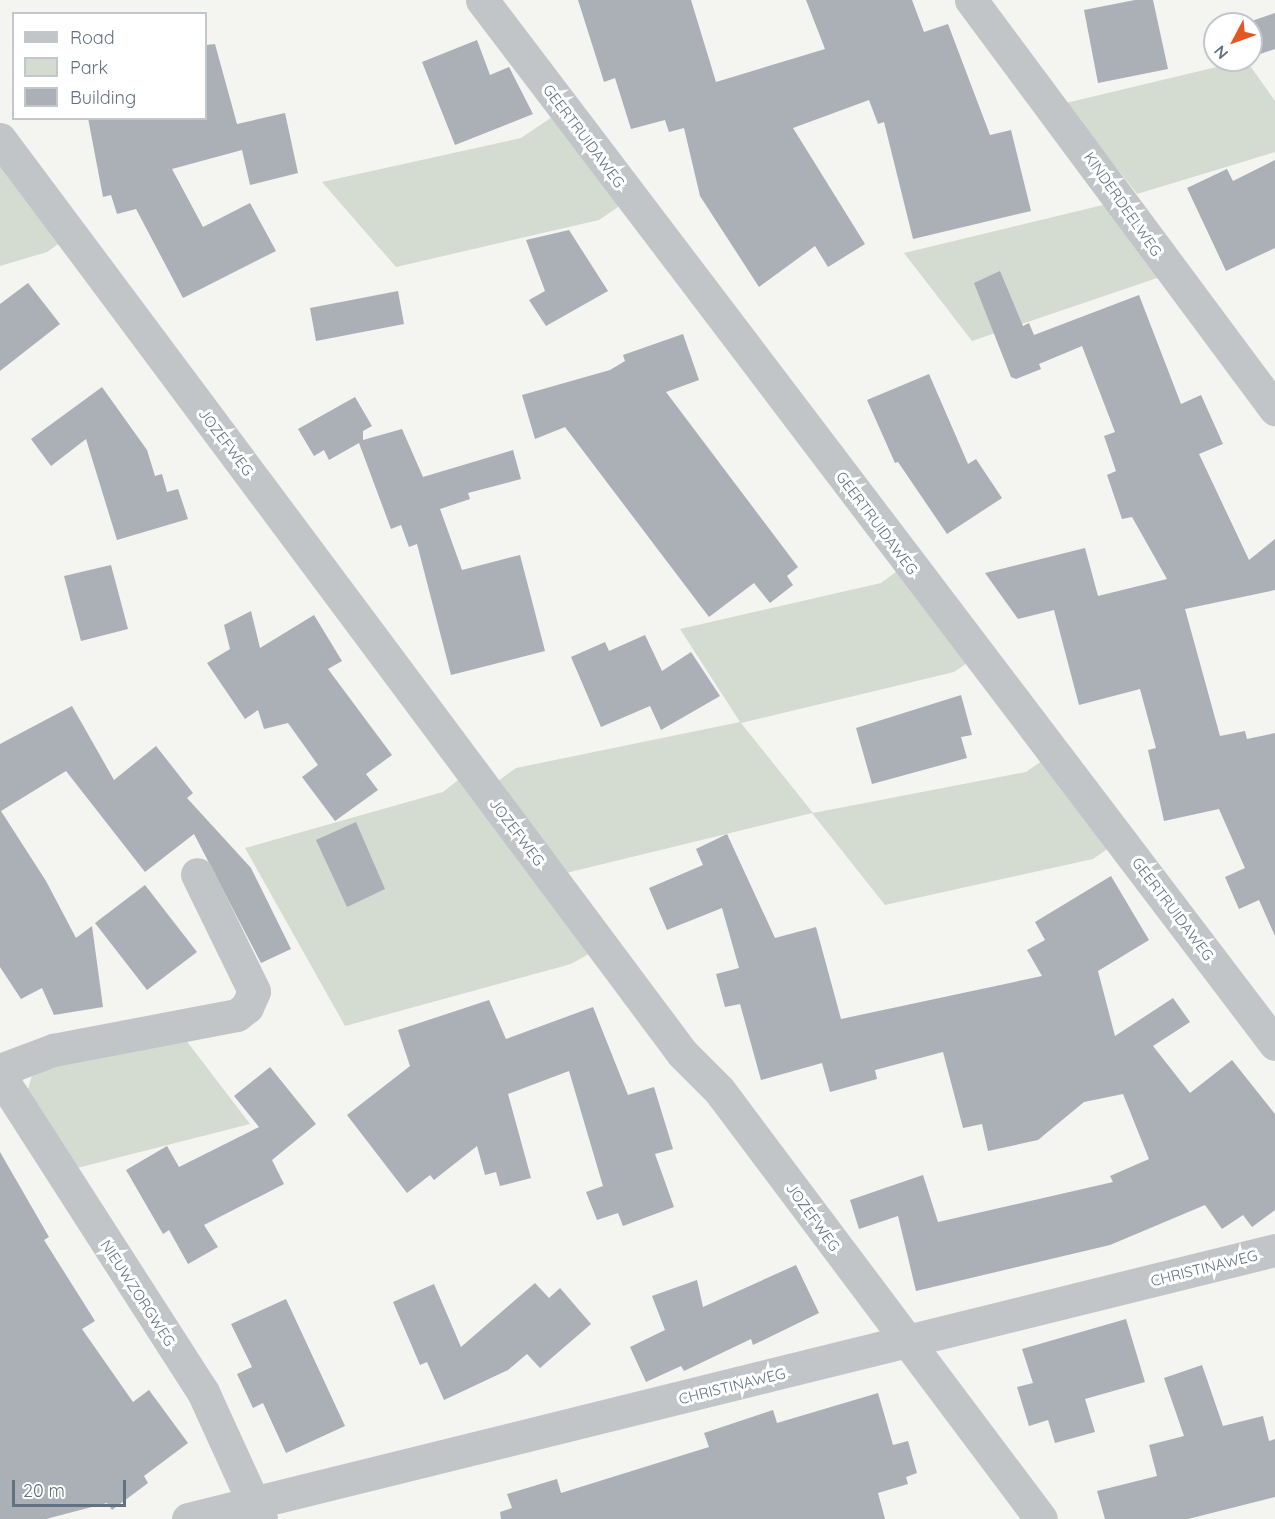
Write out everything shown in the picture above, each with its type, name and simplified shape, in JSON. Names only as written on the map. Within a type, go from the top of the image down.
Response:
[{"type":"street","name":"GEERTRUIDAWEG","points":[[482,0],[1275,1044]]},
{"type":"street","name":"KINDERDEELWEG","points":[[971,0],[1275,409]]},
{"type":"street","name":"JOZEFWEG","points":[[0,139],[682,1053],[719,1090],[906,1344],[1041,1519]]},
{"type":"street","points":[[0,1070],[53,1050],[237,1015],[247,1007],[254,991],[197,874]]},
{"type":"street","name":"NIEUWZORGWEG","points":[[0,1076],[203,1392],[257,1510]]},
{"type":"street","name":"CHRISTINAWEG","points":[[188,1519],[257,1510],[1275,1250]]},
{"type":"green space","points":[[1203,70],[1254,72],[1275,101],[1275,152],[1137,194],[1066,103]]},
{"type":"green space","points":[[555,115],[621,205],[599,220],[396,267],[322,182],[521,138]]},
{"type":"green space","points":[[0,159],[61,242],[47,252],[0,266]]},
{"type":"green space","points":[[1107,204],[1160,277],[972,341],[904,253]]},
{"type":"green space","points":[[900,569],[973,659],[954,672],[741,723],[813,813],[1026,772],[1046,758],[1113,845],[1093,859],[885,905],[812,813],[562,874],[494,784],[516,768],[740,722],[680,629],[881,583]]},
{"type":"green space","points":[[463,776],[594,951],[571,964],[345,1026],[245,848],[443,792]]},
{"type":"green space","points":[[182,1035],[250,1124],[77,1168],[28,1089],[32,1076],[56,1060]]},
{"type":"building","points":[[578,0],[691,0],[716,82],[825,49],[806,0],[912,0],[924,32],[948,24],[990,135],[1011,130],[1031,211],[913,239],[884,122],[878,124],[869,100],[793,128],[865,244],[828,267],[815,246],[759,287],[700,196],[684,128],[669,132],[665,120],[631,129],[615,78],[604,82]]},
{"type":"building","points":[[1135,0],[1153,0],[1168,69],[1098,83],[1084,10]]},
{"type":"building","points":[[1275,13],[1275,49],[1263,53],[1263,17]]},
{"type":"building","points":[[477,40],[490,75],[509,67],[533,114],[455,145],[422,62]]},
{"type":"building","points":[[215,44],[237,124],[285,113],[298,173],[250,185],[242,150],[172,169],[203,227],[250,203],[276,251],[183,298],[136,209],[117,214],[111,195],[103,197],[88,120],[207,120],[207,45]]},
{"type":"building","points":[[1275,160],[1275,248],[1226,271],[1187,188],[1227,169],[1233,181]]},
{"type":"building","points":[[569,230],[608,291],[546,326],[529,300],[545,291],[526,240]]},
{"type":"building","points":[[1000,271],[1023,326],[1029,323],[1034,335],[1139,295],[1181,404],[1201,395],[1223,444],[1199,454],[1249,560],[1275,539],[1275,590],[1185,609],[1220,736],[1245,731],[1247,739],[1275,733],[1275,936],[1259,900],[1239,909],[1225,877],[1245,868],[1219,809],[1164,821],[1148,750],[1156,748],[1140,689],[1079,705],[1054,610],[1018,619],[985,573],[1085,548],[1098,596],[1167,579],[1132,517],[1122,519],[1107,475],[1116,471],[1104,436],[1115,432],[1082,346],[1039,364],[1041,369],[1016,379],[1011,377],[974,283]]},
{"type":"building","points":[[28,283],[60,324],[0,371],[0,304]]},
{"type":"building","points":[[398,291],[404,324],[316,341],[310,308]]},
{"type":"building","points":[[683,334],[699,380],[666,392],[798,567],[787,576],[793,585],[770,603],[754,583],[709,617],[565,427],[535,439],[522,395],[610,370],[625,361],[623,355]]},
{"type":"building","points":[[929,374],[968,464],[976,459],[1002,498],[947,534],[898,462],[895,463],[867,400]]},
{"type":"building","points":[[102,387],[147,450],[155,476],[162,474],[167,492],[178,489],[188,519],[117,540],[86,439],[51,466],[31,439]]},
{"type":"building","points":[[355,397],[372,426],[363,431],[363,440],[402,429],[423,477],[513,450],[521,479],[468,493],[470,499],[440,509],[462,570],[520,555],[545,651],[451,675],[417,544],[409,547],[401,525],[391,529],[359,443],[329,460],[324,450],[314,456],[298,429]]},
{"type":"building","points":[[111,565],[128,629],[81,641],[64,576]]},
{"type":"building","points":[[251,611],[260,648],[314,615],[342,661],[328,669],[392,755],[366,774],[378,790],[335,821],[302,777],[318,765],[288,723],[264,729],[258,710],[245,719],[207,663],[230,649],[224,625]]},
{"type":"building","points":[[645,635],[662,671],[691,652],[720,696],[661,730],[650,706],[601,727],[571,657],[605,642],[609,651]]},
{"type":"building","points":[[961,695],[972,735],[961,737],[967,758],[872,784],[856,728]]},
{"type":"building","points":[[72,706],[114,780],[156,746],[193,793],[187,798],[251,868],[291,949],[261,963],[194,834],[145,872],[66,771],[1,811],[46,881],[76,938],[92,926],[103,1007],[54,1015],[42,988],[21,999],[0,967],[0,744]]},
{"type":"building","points":[[356,822],[385,889],[347,907],[316,840]]},
{"type":"building","points":[[727,834],[775,938],[816,927],[841,1019],[1042,976],[1027,950],[1045,940],[1035,922],[1111,876],[1149,940],[1098,971],[1115,1036],[1173,998],[1190,1022],[1153,1046],[1190,1093],[1232,1060],[1275,1114],[1275,1210],[1252,1227],[1243,1215],[1222,1229],[1205,1205],[1110,1245],[916,1291],[898,1216],[859,1229],[850,1200],[923,1175],[938,1222],[1113,1182],[1110,1176],[1149,1159],[1123,1094],[1084,1102],[1038,1140],[988,1151],[982,1124],[963,1128],[943,1052],[875,1070],[877,1079],[830,1092],[822,1063],[761,1080],[740,1004],[725,1007],[716,974],[739,968],[722,908],[667,930],[649,888],[703,865],[696,849]]},
{"type":"building","points":[[145,885],[197,952],[147,990],[95,923]]},
{"type":"building","points":[[489,1000],[506,1039],[593,1007],[628,1095],[654,1087],[673,1149],[655,1154],[674,1207],[623,1226],[618,1213],[597,1220],[586,1192],[603,1186],[569,1071],[508,1094],[531,1178],[500,1186],[496,1172],[485,1175],[477,1146],[434,1180],[430,1175],[407,1193],[347,1115],[410,1066],[398,1030]]},
{"type":"building","points":[[270,1067],[316,1124],[272,1160],[284,1184],[204,1225],[218,1247],[188,1264],[169,1230],[163,1234],[126,1170],[167,1146],[179,1167],[259,1127],[234,1096]]},
{"type":"building","points":[[0,1152],[49,1237],[44,1240],[95,1321],[82,1329],[133,1402],[149,1390],[188,1443],[144,1476],[148,1483],[112,1510],[107,1503],[46,1519],[0,1519]]},
{"type":"building","points":[[796,1265],[819,1313],[753,1345],[751,1339],[684,1371],[681,1366],[646,1382],[630,1347],[665,1330],[652,1296],[697,1280],[703,1307]]},
{"type":"building","points":[[535,1283],[549,1298],[560,1288],[591,1324],[540,1368],[527,1354],[508,1370],[444,1400],[427,1362],[420,1365],[393,1302],[434,1284],[461,1347]]},
{"type":"building","points":[[286,1299],[345,1426],[286,1453],[263,1403],[253,1408],[237,1374],[252,1367],[231,1324]]},
{"type":"building","points":[[1126,1319],[1145,1382],[1085,1399],[1095,1432],[1055,1443],[1048,1420],[1029,1426],[1017,1387],[1033,1383],[1022,1349]]},
{"type":"building","points":[[1202,1365],[1223,1426],[1263,1416],[1269,1441],[1275,1439],[1275,1497],[1188,1519],[1105,1519],[1097,1491],[1157,1476],[1149,1445],[1184,1436],[1164,1378]]},
{"type":"building","points":[[878,1393],[893,1445],[908,1441],[917,1473],[906,1477],[908,1484],[878,1493],[885,1519],[501,1519],[500,1512],[512,1508],[507,1494],[557,1479],[561,1493],[709,1447],[704,1433],[773,1410],[777,1423]]}]
